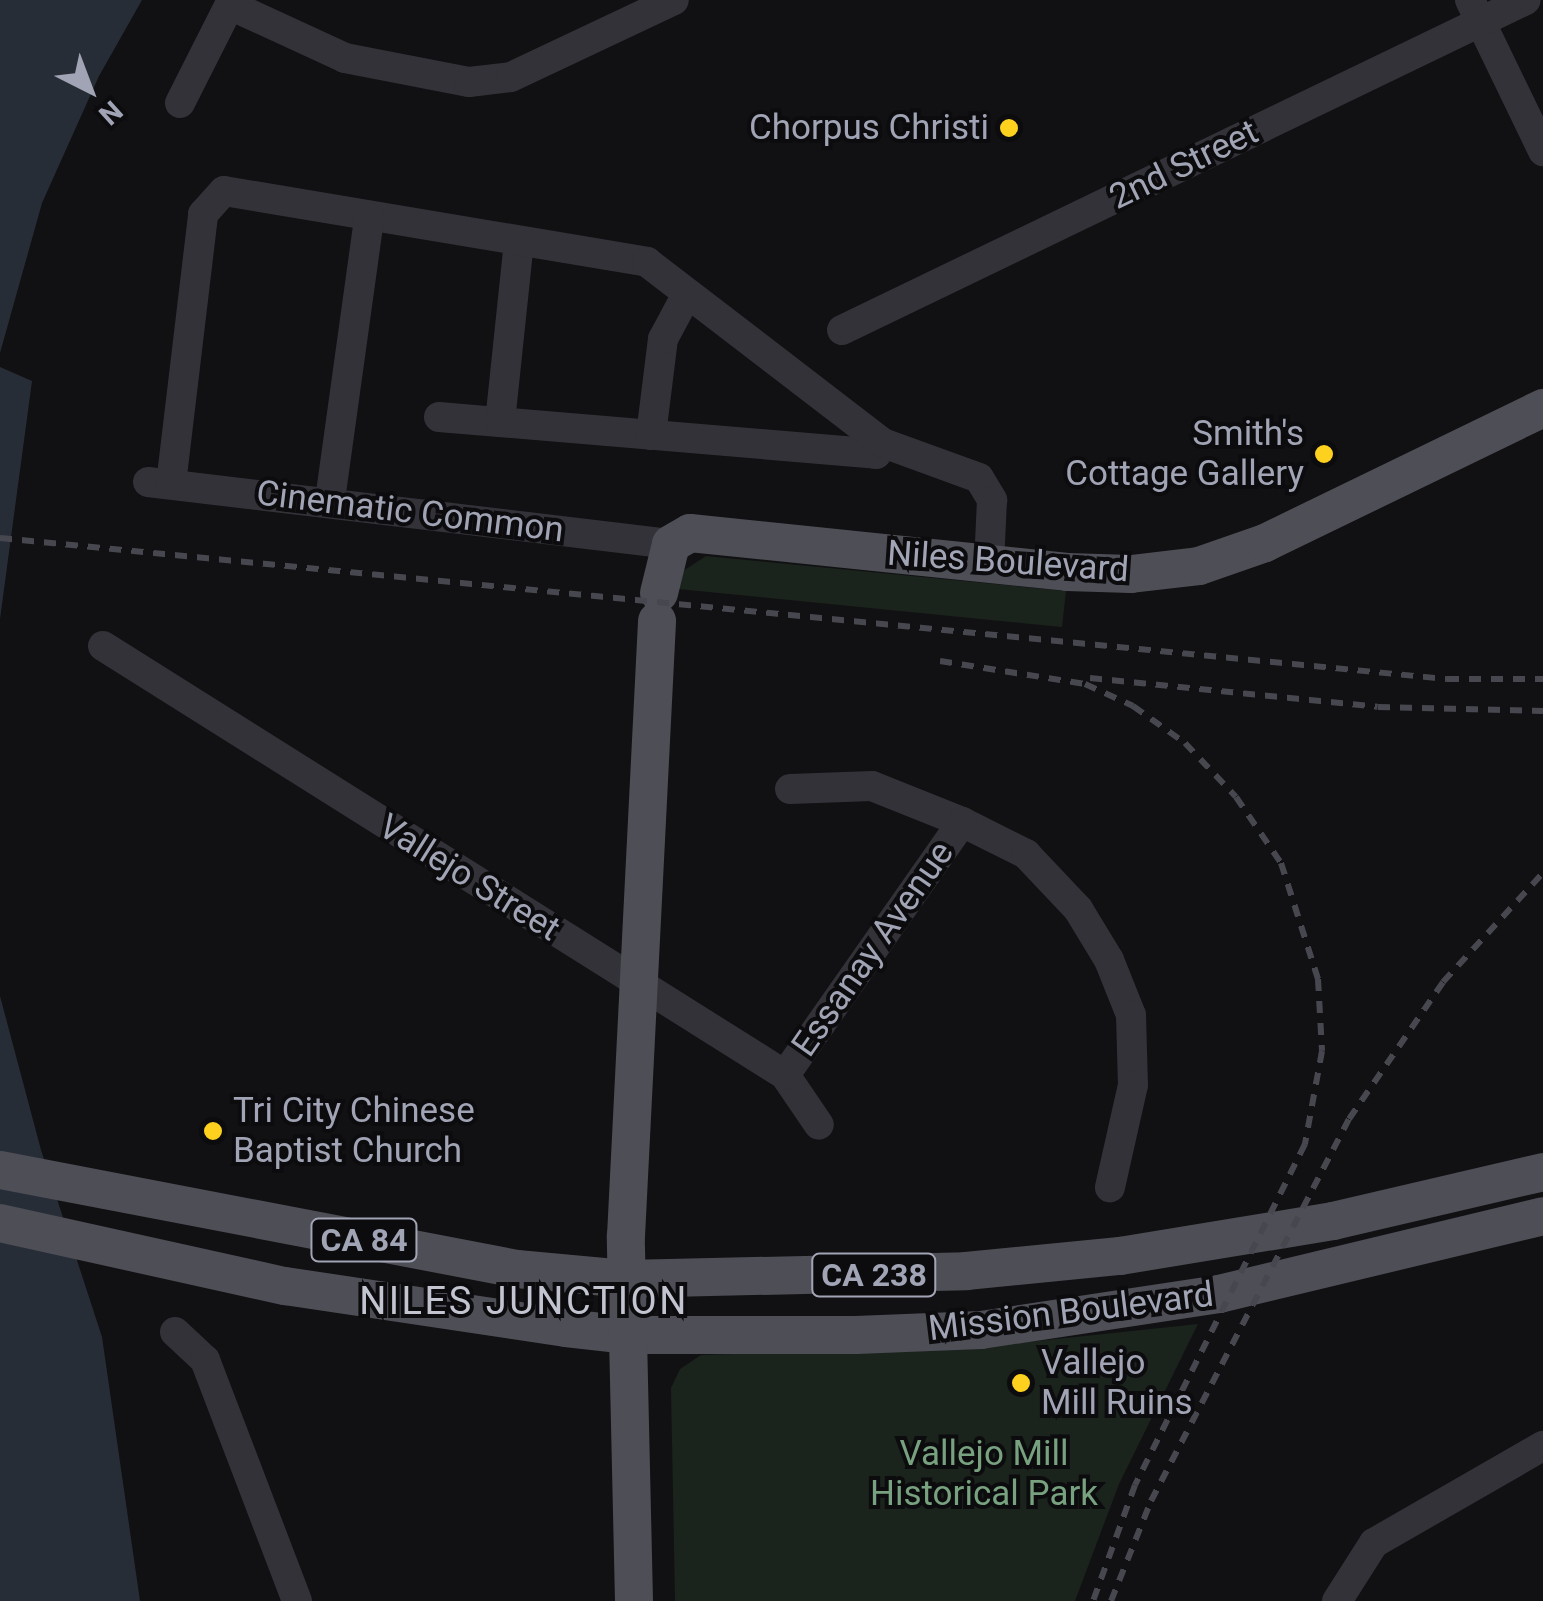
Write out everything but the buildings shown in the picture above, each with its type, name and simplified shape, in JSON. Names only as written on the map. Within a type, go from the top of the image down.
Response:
[{"type":"main road","name":"Niles Boulevard","points":[[671,544],[690,533],[1101,574],[1200,566],[1265,544],[1543,408]]},
{"type":"main road","points":[[634,1601],[626,1278],[636,980],[658,607],[671,544]]},
{"type":"main road","name":"Mission Boulevard","points":[[0,1170],[517,1269],[626,1278],[966,1271],[1120,1256],[1333,1222],[1543,1172]]},
{"type":"main road","name":"Mission Boulevard","points":[[0,1223],[369,1300],[627,1335],[980,1330],[1218,1294],[1543,1216]]},
{"type":"street","points":[[180,102],[231,2],[345,58],[469,82],[511,76],[674,0]]},
{"type":"street","name":"2nd Street","points":[[842,330],[1475,11],[1526,0]]},
{"type":"street","points":[[1475,11],[1543,151]]},
{"type":"street","name":"Cinematic Common","points":[[368,218],[224,191],[203,214],[159,483],[330,500],[671,544]]},
{"type":"street","points":[[330,500],[368,218],[648,262],[686,296],[883,443],[979,478],[992,500],[989,564]]},
{"type":"street","points":[[500,422],[518,242]]},
{"type":"street","points":[[651,435],[663,339],[686,296]]},
{"type":"street","points":[[439,418],[876,454],[883,443]]},
{"type":"street","name":"Vallejo Street","points":[[103,646],[785,1075],[819,1126]]},
{"type":"street","points":[[790,788],[872,786],[962,822],[1026,854],[1078,908],[1109,960],[1131,1016],[1133,1085],[1110,1187]]},
{"type":"street","name":"Essanay Avenue","points":[[785,1075],[962,822]]},
{"type":"street","points":[[175,1332],[204,1360],[297,1601]]},
{"type":"street","points":[[1338,1601],[1374,1543],[1543,1446]]},
{"type":"green space","points":[[706,556],[1066,591],[1062,627],[678,589],[683,571]]},
{"type":"green space","name":"Vallejo Mill Historical Park","points":[[1198,1324],[1119,1484],[1075,1601],[675,1601],[671,1388],[680,1369],[701,1355],[989,1346]]},
{"type":"shaded area","points":[[0,0],[142,0],[99,76],[42,203],[0,353]]},
{"type":"shaded area","points":[[0,367],[32,381],[0,619]]},
{"type":"shaded area","points":[[0,996],[41,1150],[102,1337],[140,1601],[0,1601]]},
{"type":"railway","points":[[0,538],[1447,679],[1543,679]]},
{"type":"railway","points":[[940,661],[1085,684],[1133,706],[1185,743],[1236,797],[1281,863],[1318,979],[1322,1051],[1305,1144],[1135,1485],[1093,1601]]},
{"type":"railway","points":[[1090,678],[1378,707],[1543,711]]},
{"type":"railway","points":[[1111,1601],[1151,1501],[1349,1119],[1443,982],[1543,873]]},
{"type":"place","name":"Chorpus Christi","points":[[1009,128]]},
{"type":"place","name":"Smith's Cottage Gallery","points":[[1324,454]]},
{"type":"place","name":"Tri City Chinese Baptist Church","points":[[213,1131]]},
{"type":"place","name":"Vallejo Mill Ruins","points":[[1021,1383]]},
{"type":"district","name":"NILES JUNCTION","points":[[524,1302]]}]
